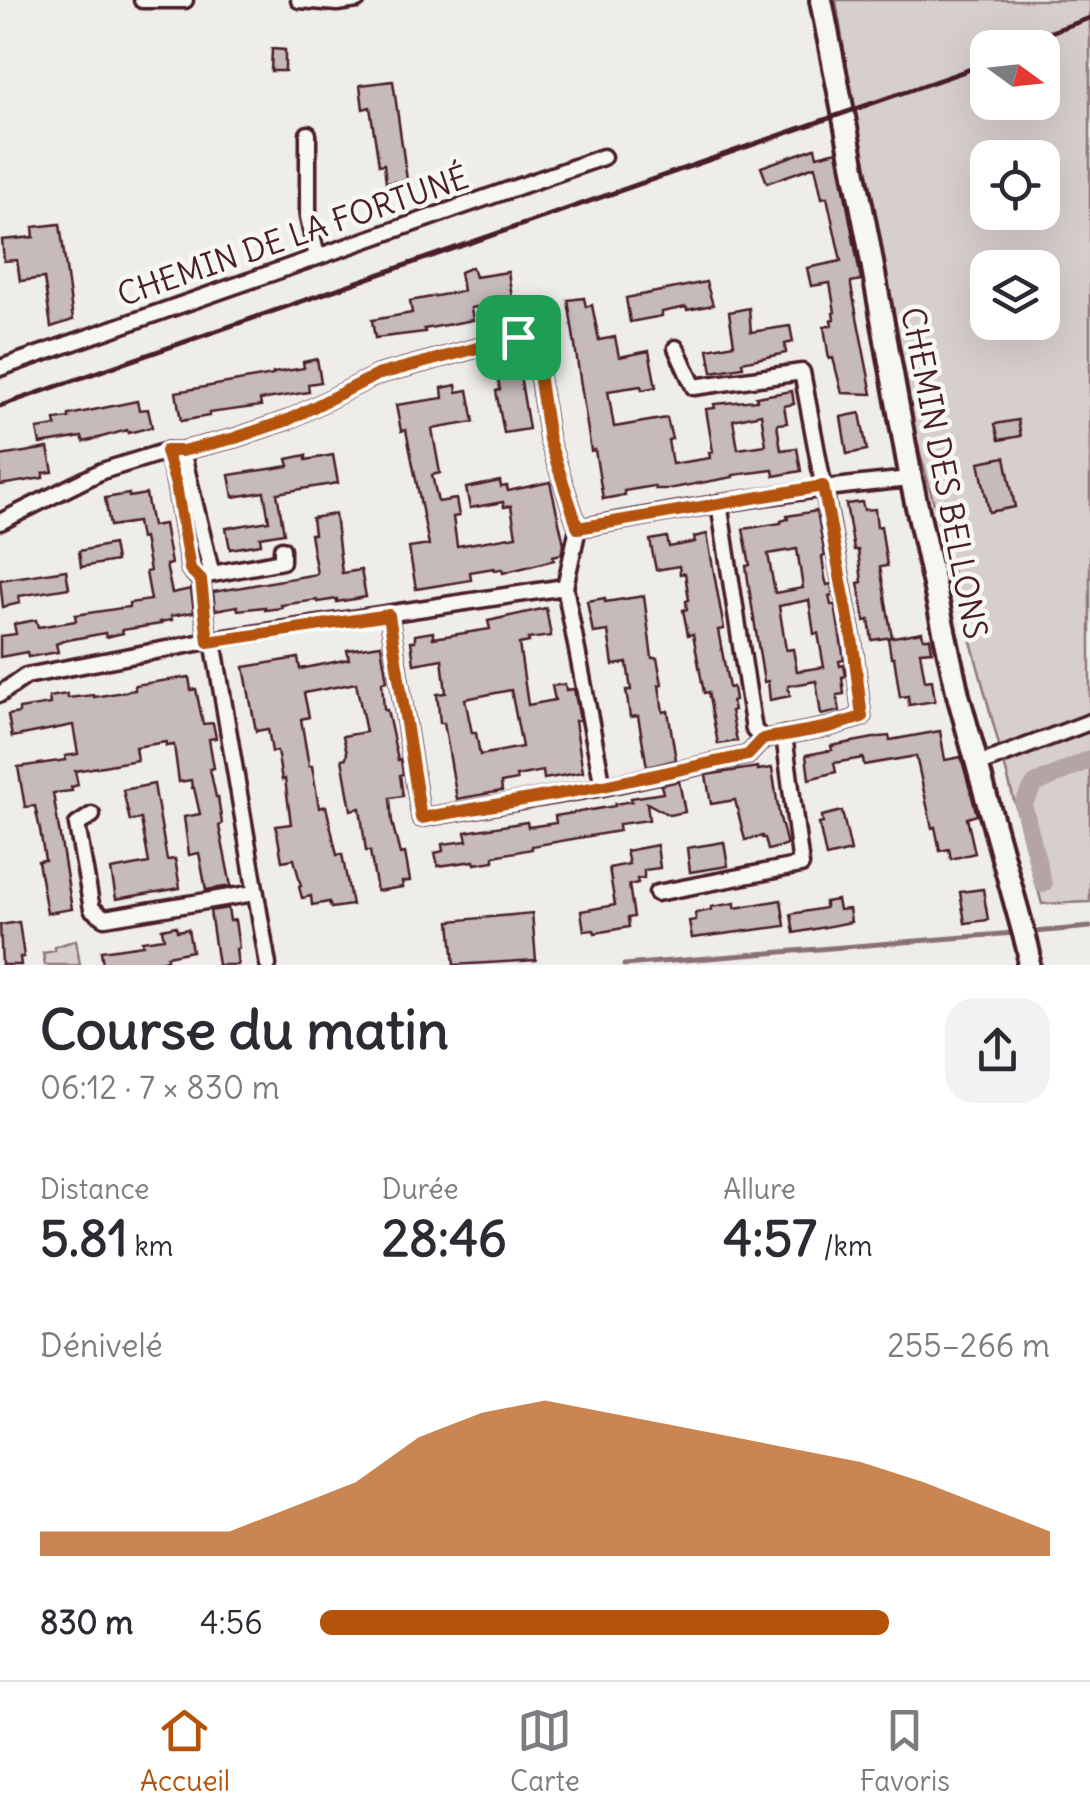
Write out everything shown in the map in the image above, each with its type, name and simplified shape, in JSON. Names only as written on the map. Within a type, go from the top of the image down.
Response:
[{"type":"main road","name":"CHEMIN DES BELLONS","points":[[821,0],[911,478],[958,695],[1032,961]]},
{"type":"street","points":[[142,0],[185,0]]},
{"type":"street","points":[[299,0],[358,0]]},
{"type":"street","points":[[308,134],[308,217],[317,256]]},
{"type":"street","name":"CHEMIN DE LA FORTUNÉ","points":[[0,368],[604,158]]},
{"type":"street","points":[[0,522],[102,471],[235,438],[288,420],[377,375],[518,337],[536,354],[549,440],[578,528],[565,587],[603,786]]},
{"type":"street","points":[[389,615],[421,818],[603,786],[748,755],[763,739],[862,717],[853,644],[802,372],[694,387],[676,348]]},
{"type":"street","points":[[174,451],[190,569],[204,578],[282,560],[282,549]]},
{"type":"street","points":[[578,528],[823,486],[911,478]]},
{"type":"street","points":[[719,503],[754,730],[763,739]]},
{"type":"street","points":[[204,578],[210,641],[268,965]]},
{"type":"street","points":[[0,694],[26,676],[210,641],[565,587]]},
{"type":"street","points":[[977,764],[1090,722]]},
{"type":"street","points":[[657,893],[801,865],[784,736]]},
{"type":"street","points":[[92,815],[77,825],[92,909],[106,918],[254,893]]},
{"type":"shaded area","points":[[836,0],[1090,0],[1090,902],[1042,904],[908,408]]},
{"type":"shaded area","points":[[76,940],[80,965],[45,965],[43,953]]},
{"type":"building","points":[[272,49],[285,50],[285,71],[271,71]]},
{"type":"building","points":[[393,81],[407,180],[386,183],[384,164],[379,165],[370,107],[363,109],[360,85]]},
{"type":"building","points":[[815,148],[817,156],[837,151],[861,280],[851,282],[851,286],[872,394],[842,393],[833,358],[829,359],[824,327],[832,325],[835,312],[830,283],[811,286],[807,268],[841,261],[827,197],[822,198],[815,166],[767,183],[761,167]]},
{"type":"building","points":[[60,224],[73,320],[51,327],[44,278],[20,281],[17,260],[4,261],[2,240],[34,237],[33,227]]},
{"type":"building","points":[[472,267],[475,277],[508,272],[512,297],[471,308],[473,320],[424,329],[425,332],[375,338],[372,320],[412,313],[410,301],[463,291],[460,272]]},
{"type":"building","points":[[706,282],[713,305],[687,310],[686,307],[630,322],[626,298]]},
{"type":"building","points":[[584,298],[586,307],[592,305],[599,340],[615,337],[619,357],[649,351],[656,387],[608,391],[614,427],[667,418],[672,464],[710,458],[709,452],[713,452],[706,409],[715,408],[714,404],[757,400],[756,397],[792,391],[794,404],[784,406],[787,423],[777,424],[781,450],[797,448],[801,471],[774,476],[773,470],[733,475],[668,489],[654,486],[603,499],[595,450],[591,451],[568,300]],"holes":[[[761,414],[766,445],[738,449],[733,420]]]},
{"type":"building","points":[[749,308],[751,332],[790,326],[793,342],[785,344],[786,353],[712,372],[708,349],[734,344],[729,312]]},
{"type":"building","points":[[517,357],[529,429],[504,433],[495,360]]},
{"type":"building","points":[[317,359],[321,382],[308,384],[309,392],[260,400],[261,406],[181,421],[176,392],[304,368],[303,362]]},
{"type":"building","points":[[456,385],[457,392],[468,390],[474,422],[432,429],[440,473],[432,475],[438,502],[456,499],[459,516],[453,517],[457,546],[516,536],[511,506],[504,507],[503,502],[470,508],[466,488],[500,481],[508,491],[550,482],[564,544],[554,560],[503,573],[502,569],[494,568],[470,572],[471,580],[416,589],[409,548],[429,545],[406,430],[401,431],[396,405],[443,398],[442,388]]},
{"type":"building","points":[[137,401],[139,410],[148,409],[152,427],[84,442],[82,437],[40,444],[37,429],[56,426],[55,420]]},
{"type":"building","points":[[860,413],[867,450],[847,454],[841,417]]},
{"type":"building","points":[[1018,420],[1021,436],[999,440],[995,424]]},
{"type":"building","points":[[48,448],[53,472],[43,473],[43,478],[0,485],[0,456]]},
{"type":"building","points":[[306,455],[306,460],[333,455],[338,483],[277,493],[284,533],[260,537],[261,544],[230,549],[226,528],[269,521],[264,492],[233,497],[229,475],[289,466],[287,459]]},
{"type":"building","points":[[1005,457],[1015,507],[989,512],[979,462]]},
{"type":"building","points":[[146,494],[152,526],[164,524],[172,593],[191,589],[194,612],[106,637],[105,633],[63,641],[56,644],[58,652],[0,657],[0,636],[16,634],[14,624],[36,620],[38,627],[76,621],[75,615],[151,600],[146,572],[150,571],[137,522],[110,526],[105,498]]},
{"type":"building","points":[[862,502],[864,510],[875,509],[887,566],[880,567],[892,637],[872,640],[869,620],[865,621],[858,583],[862,582],[858,550],[854,550],[846,504]]},
{"type":"building","points":[[817,511],[825,578],[827,585],[831,584],[833,595],[829,596],[831,605],[835,605],[844,660],[839,661],[846,676],[842,677],[844,694],[837,695],[840,711],[821,715],[816,681],[788,686],[790,696],[770,700],[768,681],[764,682],[743,529],[781,523],[787,516]],"holes":[[[797,549],[803,588],[775,593],[768,554]],[[809,600],[824,667],[797,671],[793,649],[786,650],[779,606]]]},
{"type":"building","points":[[335,514],[342,573],[361,570],[366,597],[337,602],[317,600],[265,610],[238,610],[237,606],[215,610],[213,592],[317,574],[310,534],[314,534],[312,518]]},
{"type":"building","points":[[707,534],[724,629],[718,630],[735,700],[731,711],[737,741],[718,744],[693,634],[688,635],[683,610],[689,600],[685,573],[680,574],[679,566],[656,570],[650,540],[667,537],[669,547],[695,542],[694,537]]},
{"type":"building","points":[[113,544],[116,561],[81,567],[79,551]]},
{"type":"building","points":[[66,570],[69,588],[19,596],[20,603],[3,607],[0,580]]},
{"type":"building","points":[[644,596],[652,658],[657,658],[663,712],[668,711],[676,760],[647,767],[638,716],[630,717],[627,663],[613,665],[608,631],[593,633],[587,601]]},
{"type":"building","points":[[546,608],[551,636],[519,644],[528,705],[555,700],[552,686],[565,684],[566,690],[574,689],[583,772],[544,779],[543,771],[516,776],[517,780],[501,783],[502,791],[457,799],[444,723],[440,723],[437,694],[446,693],[442,659],[414,664],[411,641],[415,641],[415,635],[433,632],[433,638],[490,629],[488,621]],"holes":[[[511,690],[522,747],[480,755],[465,699]]]},
{"type":"building","points":[[922,632],[923,638],[930,638],[932,651],[920,652],[925,681],[932,680],[935,701],[909,705],[908,696],[900,697],[888,638]]},
{"type":"building","points":[[381,645],[387,681],[382,682],[384,710],[403,774],[403,796],[390,798],[392,822],[400,854],[405,853],[410,881],[402,882],[403,887],[377,891],[360,808],[351,810],[342,759],[347,753],[343,736],[366,732],[356,683],[304,693],[309,717],[301,719],[309,766],[319,808],[326,806],[337,855],[342,854],[352,905],[312,905],[311,896],[302,898],[294,859],[282,861],[276,826],[291,824],[285,779],[282,780],[277,751],[272,752],[268,729],[256,731],[244,667],[298,658],[300,669],[349,659],[347,650]]},
{"type":"building","points":[[189,677],[191,690],[196,689],[203,724],[213,723],[216,738],[209,739],[214,768],[210,769],[231,886],[206,890],[199,853],[189,855],[184,817],[200,814],[191,780],[179,782],[174,745],[166,746],[166,742],[135,747],[137,760],[75,771],[78,785],[71,787],[72,791],[53,793],[72,909],[47,913],[38,861],[45,860],[40,830],[35,806],[25,807],[18,767],[66,760],[65,756],[78,754],[73,725],[12,737],[8,715],[19,713],[19,709],[50,704],[49,697],[94,697],[135,690],[135,685]]},
{"type":"building","points":[[940,731],[945,760],[961,757],[977,815],[967,818],[975,853],[951,859],[949,849],[940,851],[916,756],[864,765],[863,758],[834,763],[836,772],[809,779],[806,755],[879,737],[889,736],[890,740]]},
{"type":"building","points":[[772,768],[787,845],[768,850],[762,836],[745,840],[735,800],[711,804],[706,775]]},
{"type":"building","points":[[679,781],[685,812],[669,815],[647,803],[649,820],[619,824],[619,831],[532,846],[494,856],[494,861],[438,866],[435,853],[443,851],[442,844],[467,841],[465,832],[527,822],[528,827],[556,823],[555,816],[663,793],[661,785]]},
{"type":"building","points":[[154,784],[167,860],[175,859],[180,888],[116,899],[111,870],[149,863],[141,819],[130,821],[123,790]]},
{"type":"building","points":[[842,811],[851,851],[826,857],[819,824],[823,823],[822,816]]},
{"type":"building","points":[[724,842],[728,866],[690,872],[687,848]]},
{"type":"building","points":[[657,845],[660,868],[644,870],[644,878],[629,885],[634,917],[628,918],[629,927],[584,931],[581,911],[615,905],[609,868],[629,864],[626,851]]},
{"type":"building","points":[[983,889],[988,920],[965,923],[960,892]]},
{"type":"building","points":[[781,900],[785,926],[692,938],[689,921],[696,920],[695,913],[735,903],[735,908]]},
{"type":"building","points":[[837,900],[839,910],[849,909],[851,922],[794,933],[791,914],[825,908],[825,902]]},
{"type":"building","points":[[228,908],[230,921],[235,920],[238,965],[218,965],[210,911]]},
{"type":"building","points":[[532,913],[536,960],[454,965],[450,921]]},
{"type":"building","points":[[19,922],[24,957],[20,957],[21,965],[2,965],[0,925]]},
{"type":"building","points":[[176,926],[177,931],[188,929],[192,951],[167,956],[167,960],[103,965],[101,951],[164,938],[162,929]]},
{"type":"waterway","points":[[1043,884],[1023,804],[1035,784],[1090,759]]},
{"type":"waterway","points":[[1035,932],[1090,927]]},
{"type":"waterway","points":[[624,965],[1014,933]]},
{"type":"railway","points":[[1056,30],[1090,18]]},
{"type":"railway","points":[[0,406],[970,69]]},
{"type":"route","points":[[518,337],[536,354],[549,440],[578,528],[823,486],[853,644],[862,717],[763,739],[748,755],[603,786],[421,818],[389,615],[208,642],[201,580],[190,569],[176,485],[166,451],[235,438],[288,420],[377,375],[518,337]]}]
